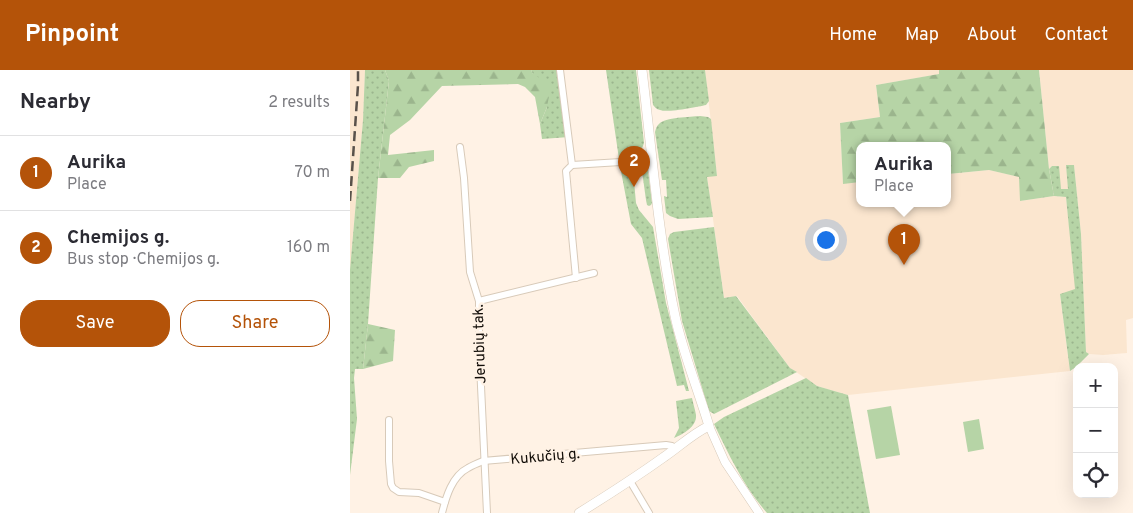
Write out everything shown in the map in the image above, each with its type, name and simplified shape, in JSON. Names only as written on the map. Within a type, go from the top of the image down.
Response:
[{"type":"main road","points":[[579,513],[630,481],[699,431],[709,426],[693,379],[676,318],[662,242],[642,70]]},
{"type":"street","points":[[560,70],[572,165]]},
{"type":"street","name":"Jerubių tak.","points":[[460,147],[464,178],[470,272],[478,301],[487,513]]},
{"type":"street","points":[[576,278],[566,171],[572,165],[652,160]]},
{"type":"street","points":[[478,301],[594,273]]},
{"type":"street","points":[[389,420],[389,461],[393,488],[399,492],[419,493],[445,502]]},
{"type":"street","points":[[709,426],[725,462],[759,513]]},
{"type":"street","name":"Kukučių g.","points":[[442,513],[456,477],[467,468],[484,461],[666,445],[672,446],[674,450]]},
{"type":"street","points":[[630,481],[649,513]]},
{"type":"shaded area","points":[[350,70],[365,70],[363,120],[350,270]]},
{"type":"shaded area","points":[[705,70],[939,70],[940,74],[876,85],[880,117],[840,123],[843,183],[856,182],[856,207],[951,207],[951,174],[989,170],[1020,177],[1020,201],[1054,196],[1066,197],[1076,289],[1060,295],[1070,371],[848,395],[817,386],[790,368],[737,296],[724,298],[707,176],[717,175]]},
{"type":"shaded area","points":[[1039,70],[1133,70],[1133,318],[1126,320],[1127,353],[1103,355],[1086,352],[1081,234],[1074,165],[1066,165],[1069,189],[1061,189],[1052,166],[1049,169]]},
{"type":"green space","points":[[365,70],[385,70],[389,81],[378,178],[363,369],[355,369],[354,378],[357,419],[350,475],[350,270],[363,120]]},
{"type":"green space","points":[[385,70],[531,70],[533,74],[551,85],[547,107],[540,124],[535,97],[525,87],[518,84],[442,86],[410,120],[390,135],[388,155],[434,150],[434,161],[409,167],[400,178],[378,178],[389,81]]},
{"type":"green space","points":[[531,70],[560,70],[569,137],[542,139],[540,124],[547,107]]},
{"type":"green space","points":[[606,70],[636,70],[644,143],[640,152],[632,157],[619,159]]},
{"type":"green space","points":[[649,70],[705,70],[709,101],[706,105],[689,108],[669,111],[658,109],[653,105]]},
{"type":"green space","points":[[939,70],[1039,70],[1049,169],[1054,196],[1020,201],[1019,177],[989,170],[951,174],[951,142],[856,142],[856,182],[843,184],[840,123],[880,117],[876,85],[939,74]]},
{"type":"green space","points":[[700,116],[711,119],[717,176],[707,177],[713,217],[678,219],[666,213],[664,196],[667,197],[666,180],[662,180],[655,132],[659,124],[667,120]]},
{"type":"green space","points":[[635,165],[633,170],[636,203],[639,210],[653,227],[666,303],[689,391],[686,391],[684,385],[677,386],[642,238],[631,224],[620,166]]},
{"type":"green space","points":[[1066,165],[1074,165],[1081,234],[1086,352],[1089,354],[1080,363],[1073,363],[1073,369],[1070,371],[1060,294],[1075,289],[1066,197],[1054,196],[1049,169],[1052,166],[1059,166],[1061,189],[1068,189]]},
{"type":"green space","points":[[645,166],[648,170],[652,203],[649,206],[647,205],[642,171]]},
{"type":"green space","points":[[714,227],[724,298],[736,296],[790,368],[797,372],[714,414],[709,411],[682,321],[668,239],[670,234],[674,232]]},
{"type":"green space","points":[[368,324],[395,330],[393,361],[363,369]]},
{"type":"green space","points":[[806,378],[817,386],[848,395],[870,513],[767,513],[744,482],[714,424],[724,417]]},
{"type":"green space","points":[[692,398],[696,419],[692,426],[674,438],[679,428],[676,401]]},
{"type":"green space","points":[[891,406],[900,455],[876,459],[867,410]]},
{"type":"green space","points":[[979,419],[984,449],[968,452],[963,422]]},
{"type":"railway","points":[[350,201],[358,70]]},
{"type":"place","name":"Chemijos g.","points":[[634,187]]},
{"type":"place","name":"Aurika","points":[[904,265]]}]
